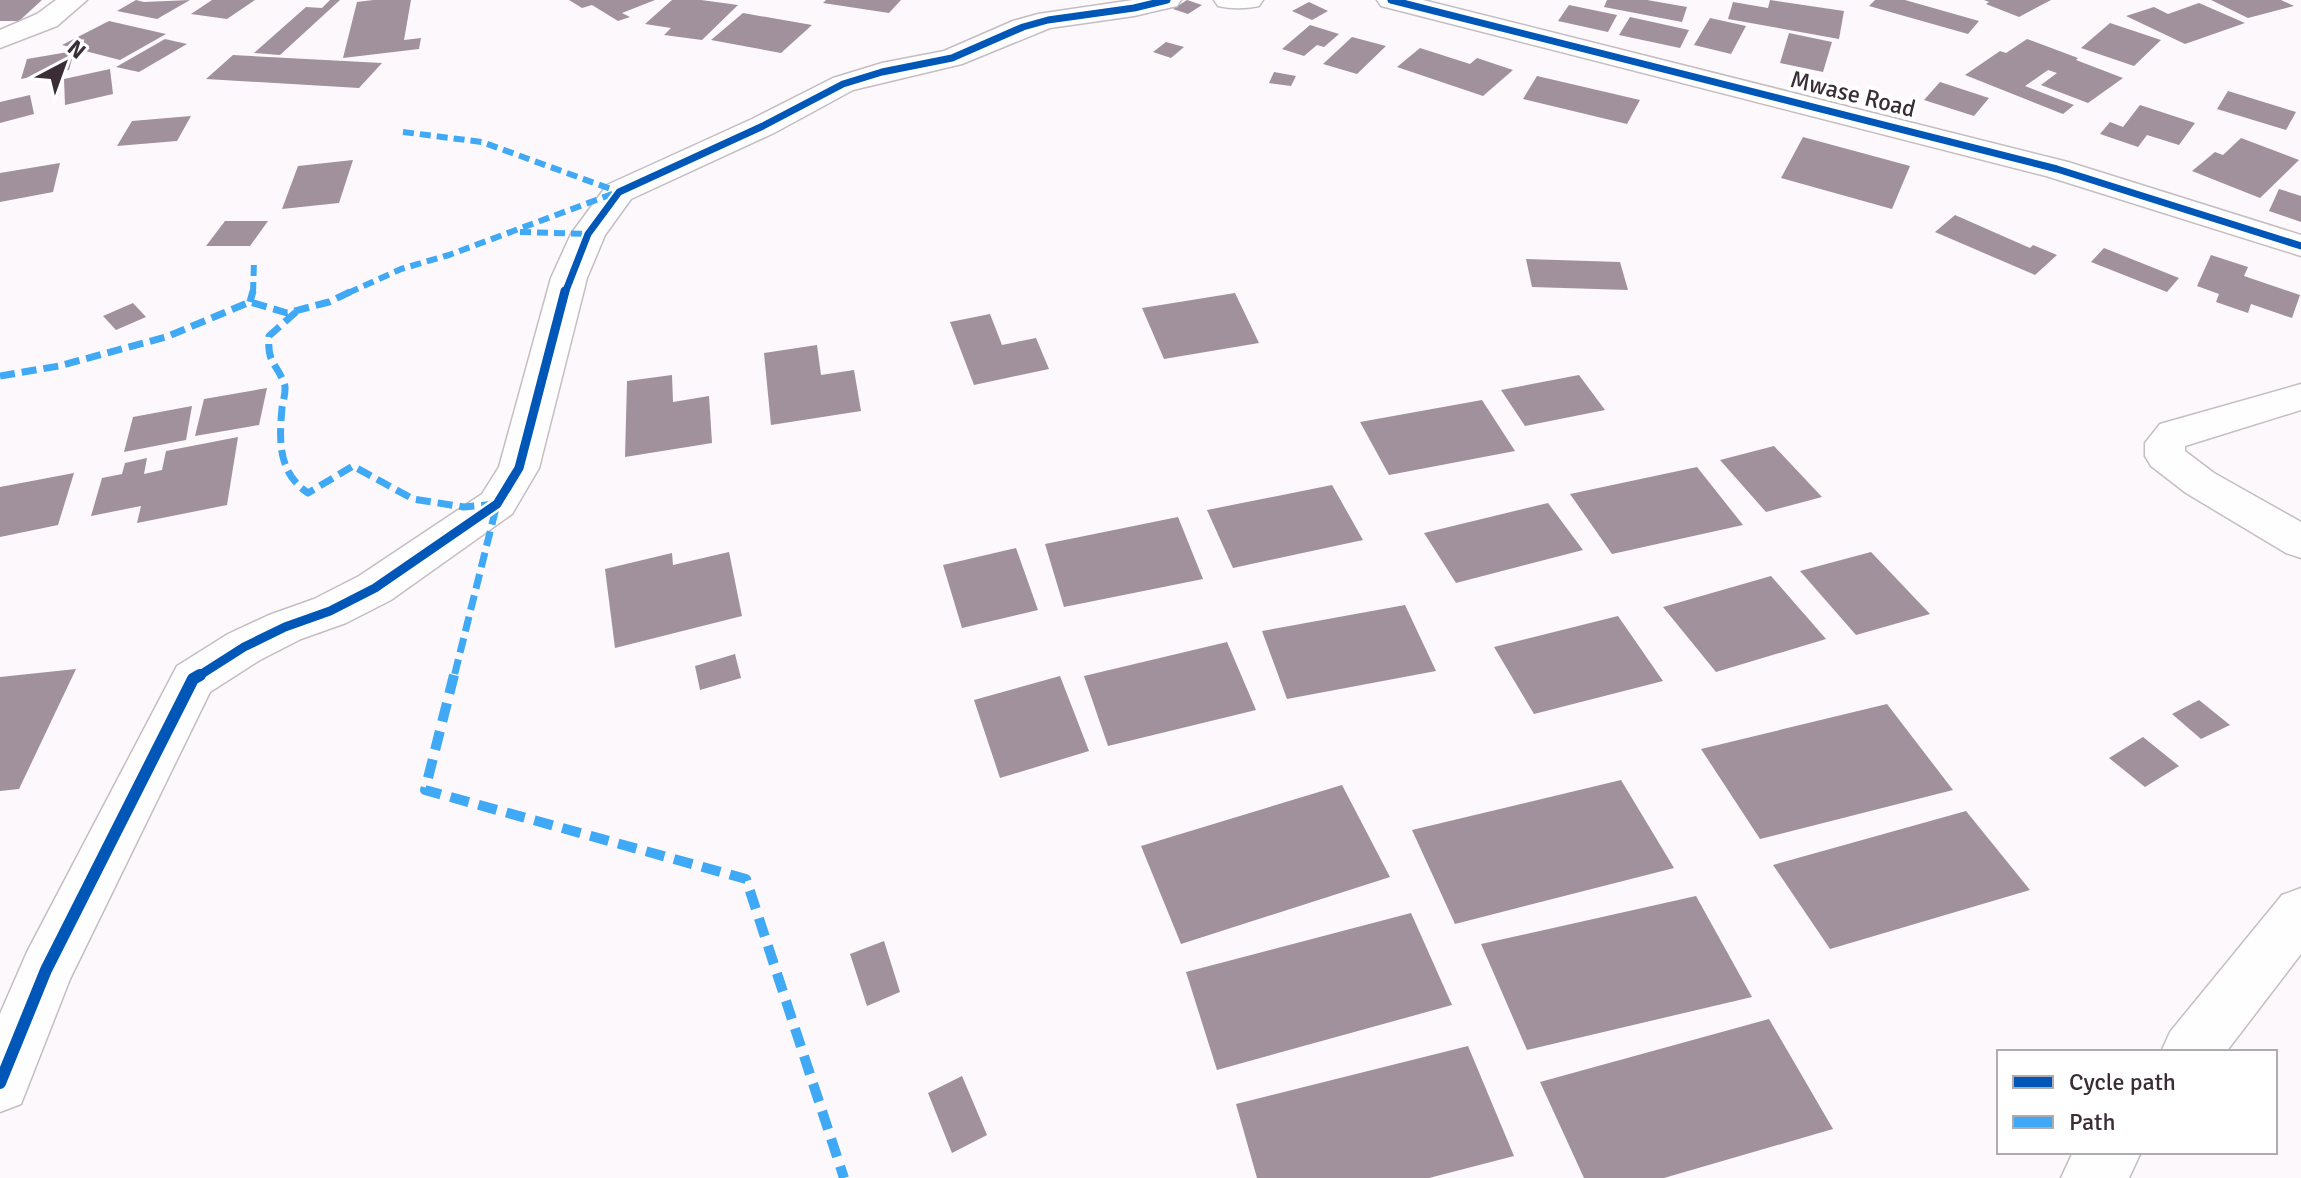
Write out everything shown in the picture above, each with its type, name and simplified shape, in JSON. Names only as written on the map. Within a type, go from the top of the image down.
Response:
[{"type":"street","points":[[0,40],[47,20],[73,0]]},
{"type":"street","points":[[0,1083],[46,970],[193,679],[244,647],[285,627],[330,611],[375,588],[497,504],[519,468],[569,278],[588,234],[619,192],[763,126],[843,84],[882,72],[932,64],[1048,20],[1134,8],[1167,0]]},
{"type":"street","points":[[1228,0],[1249,0]]},
{"type":"street","name":"Mwase Road","points":[[1391,0],[2028,161],[2301,246]]},
{"type":"street","points":[[1469,19],[1510,0]]},
{"type":"street","points":[[2301,397],[2174,433],[2165,443],[2165,456],[2200,483],[2301,542]]},
{"type":"street","points":[[2192,1050],[2301,912]]},
{"type":"street","points":[[2091,1178],[2109,1154]]},
{"type":"building","points":[[0,0],[42,0],[19,21],[0,21]]},
{"type":"building","points":[[136,0],[190,0],[157,19],[117,11]]},
{"type":"building","points":[[212,0],[255,0],[227,19],[191,14]]},
{"type":"building","points":[[330,0],[340,0],[280,55],[254,53],[306,7],[322,8]]},
{"type":"building","points":[[411,0],[404,40],[421,38],[419,49],[343,58],[357,2]]},
{"type":"building","points":[[569,0],[655,0],[622,13],[630,17],[618,21],[592,5],[582,8]]},
{"type":"building","points":[[672,0],[738,5],[702,40],[664,35],[671,28],[645,24]]},
{"type":"building","points":[[826,0],[901,0],[889,13],[823,3]]},
{"type":"building","points":[[1187,0],[1202,5],[1188,14],[1173,9]]},
{"type":"building","points":[[1607,0],[1647,0],[1687,7],[1682,22],[1604,7]]},
{"type":"building","points":[[1770,0],[1844,11],[1839,39],[1728,19],[1733,2],[1768,8]]},
{"type":"building","points":[[1875,0],[1905,0],[1979,21],[1968,34],[1869,6]]},
{"type":"building","points":[[1984,0],[2051,0],[2019,17],[1986,4],[1989,2]]},
{"type":"building","points":[[2211,0],[2281,0],[2294,6],[2248,18]]},
{"type":"building","points":[[1309,2],[1328,11],[1312,20],[1292,11]]},
{"type":"building","points":[[2199,3],[2245,23],[2185,44],[2126,16],[2154,7],[2168,14]]},
{"type":"building","points":[[1569,5],[1617,15],[1608,32],[1558,21]]},
{"type":"building","points":[[743,13],[812,25],[781,53],[711,40]]},
{"type":"building","points":[[1630,17],[1689,30],[1680,48],[1619,35]]},
{"type":"building","points":[[1710,18],[1746,26],[1731,54],[1694,45]]},
{"type":"building","points":[[109,21],[166,34],[120,60],[62,45]]},
{"type":"building","points":[[2110,23],[2161,40],[2134,66],[2081,48]]},
{"type":"building","points":[[1310,25],[1339,34],[1324,47],[1317,45],[1304,56],[1282,49]]},
{"type":"building","points":[[1789,33],[1832,42],[1823,72],[1780,63]]},
{"type":"building","points":[[1352,37],[1386,46],[1357,74],[1323,64]]},
{"type":"building","points":[[165,39],[187,44],[139,72],[116,67]]},
{"type":"building","points":[[2027,39],[2123,78],[2088,103],[2041,85],[2057,73],[2048,70],[2025,86],[2074,105],[2063,114],[1965,75],[2000,51],[2006,53]]},
{"type":"building","points":[[1166,42],[1184,47],[1171,58],[1153,52]]},
{"type":"building","points":[[1420,48],[1470,64],[1477,58],[1513,70],[1483,96],[1397,67]]},
{"type":"building","points":[[74,51],[69,70],[21,79],[27,59]]},
{"type":"building","points":[[233,55],[382,63],[359,88],[206,79]]},
{"type":"building","points":[[110,69],[113,94],[65,105],[64,79]]},
{"type":"building","points":[[1274,72],[1296,76],[1291,86],[1269,83]]},
{"type":"building","points":[[1537,76],[1640,100],[1627,124],[1523,99]]},
{"type":"building","points":[[1940,82],[1989,98],[1974,116],[1924,100]]},
{"type":"building","points":[[2228,91],[2296,112],[2286,130],[2217,109]]},
{"type":"building","points":[[30,95],[34,114],[0,123],[0,102]]},
{"type":"building","points":[[2140,105],[2195,123],[2179,145],[2147,135],[2138,147],[2100,134],[2110,122],[2123,127]]},
{"type":"building","points":[[191,116],[177,141],[117,146],[132,121]]},
{"type":"building","points":[[1803,137],[1910,166],[1892,209],[1781,178]]},
{"type":"building","points":[[2241,138],[2299,160],[2260,198],[2192,171],[2215,152],[2223,155]]},
{"type":"building","points":[[353,160],[339,203],[282,209],[298,166]]},
{"type":"building","points":[[60,163],[53,192],[0,202],[0,173]]},
{"type":"building","points":[[2279,189],[2301,196],[2301,222],[2269,211]]},
{"type":"building","points":[[1955,215],[2030,248],[2033,245],[2057,255],[2035,275],[1935,232]]},
{"type":"building","points":[[225,221],[268,221],[250,246],[206,246]]},
{"type":"building","points":[[2104,248],[2179,278],[2167,292],[2091,262]]},
{"type":"building","points":[[2211,255],[2248,267],[2244,276],[2300,295],[2292,318],[2251,304],[2248,313],[2216,302],[2219,294],[2197,286]]},
{"type":"building","points":[[1526,259],[1620,262],[1628,290],[1532,287]]},
{"type":"building","points":[[1235,293],[1259,343],[1164,359],[1142,308]]},
{"type":"building","points":[[133,303],[146,317],[116,330],[103,316]]},
{"type":"building","points":[[990,314],[1002,345],[1036,338],[1049,369],[974,385],[950,322]]},
{"type":"building","points":[[817,345],[821,375],[854,370],[861,411],[771,425],[764,353]]},
{"type":"building","points":[[672,375],[673,402],[709,396],[712,443],[625,457],[627,381]]},
{"type":"building","points":[[1579,375],[1605,410],[1525,426],[1501,390]]},
{"type":"building","points":[[267,388],[259,425],[195,436],[204,399]]},
{"type":"building","points":[[1482,400],[1515,451],[1389,475],[1360,422]]},
{"type":"building","points":[[192,406],[186,440],[124,452],[133,417]]},
{"type":"building","points":[[238,437],[227,505],[137,523],[141,506],[91,516],[102,478],[122,474],[125,463],[147,458],[144,474],[162,470],[166,451]]},
{"type":"building","points":[[1774,446],[1822,497],[1766,512],[1720,460]]},
{"type":"building","points":[[1697,467],[1743,525],[1612,554],[1570,494]]},
{"type":"building","points":[[74,473],[58,525],[0,537],[0,487]]},
{"type":"building","points":[[1332,485],[1363,540],[1233,568],[1207,510]]},
{"type":"building","points":[[1548,503],[1583,550],[1456,583],[1424,533]]},
{"type":"building","points":[[1178,517],[1203,579],[1064,607],[1045,544]]},
{"type":"building","points":[[1016,548],[1038,610],[962,628],[943,565]]},
{"type":"building","points":[[729,552],[742,616],[615,648],[605,569],[672,553],[673,565]]},
{"type":"building","points":[[1871,552],[1930,614],[1856,635],[1800,571]]},
{"type":"building","points":[[1771,576],[1826,639],[1716,672],[1663,607]]},
{"type":"building","points":[[1405,605],[1436,671],[1287,699],[1262,631]]},
{"type":"building","points":[[1618,616],[1663,681],[1534,714],[1494,647]]},
{"type":"building","points":[[1227,642],[1256,710],[1108,746],[1084,676]]},
{"type":"building","points":[[735,654],[741,678],[700,690],[695,666]]},
{"type":"building","points":[[76,669],[19,789],[0,791],[0,677]]},
{"type":"building","points":[[1060,676],[1089,751],[1000,778],[974,700]]},
{"type":"building","points":[[2199,700],[2230,725],[2201,739],[2172,714]]},
{"type":"building","points":[[1887,704],[1953,790],[1760,839],[1701,749]]},
{"type":"building","points":[[2143,737],[2179,766],[2145,787],[2109,758]]},
{"type":"building","points":[[1621,780],[1674,868],[1455,924],[1412,830]]},
{"type":"building","points":[[1342,785],[1390,877],[1181,944],[1141,846]]},
{"type":"building","points":[[1966,811],[2030,890],[1830,949],[1773,865]]},
{"type":"building","points":[[1696,896],[1752,997],[1527,1050],[1481,944]]},
{"type":"building","points":[[1411,913],[1452,1005],[1217,1070],[1186,972]]},
{"type":"building","points":[[884,941],[900,992],[867,1006],[850,954]]},
{"type":"building","points":[[1769,1019],[1833,1129],[1664,1178],[1584,1178],[1540,1082]]},
{"type":"building","points":[[1468,1046],[1514,1156],[1429,1178],[1257,1178],[1236,1104]]},
{"type":"building","points":[[962,1076],[987,1135],[952,1153],[928,1093]]},
{"type":"marked path","points":[[403,132],[482,142],[619,192]]},
{"type":"marked path","points":[[0,376],[59,366],[166,337],[250,302],[287,313],[296,312],[329,302],[401,269],[449,255],[615,193]]},
{"type":"marked path","points":[[520,232],[588,234]]},
{"type":"marked path","points":[[250,302],[255,285],[254,261]]},
{"type":"marked path","points":[[296,312],[269,336],[269,356],[285,384],[280,430],[282,460],[295,485],[308,493],[353,466],[413,499],[464,507],[497,504],[425,790],[746,879],[844,1178]]},
{"type":"cycle path","points":[[0,1083],[46,970],[193,679],[244,647],[285,627],[330,611],[375,588],[497,504],[519,468],[569,278],[588,234],[619,192],[763,126],[843,84],[882,72],[952,58],[1023,27],[1048,20],[1134,8],[1167,0]]},
{"type":"cycle path","points":[[1391,0],[2057,169],[2301,246]]}]
